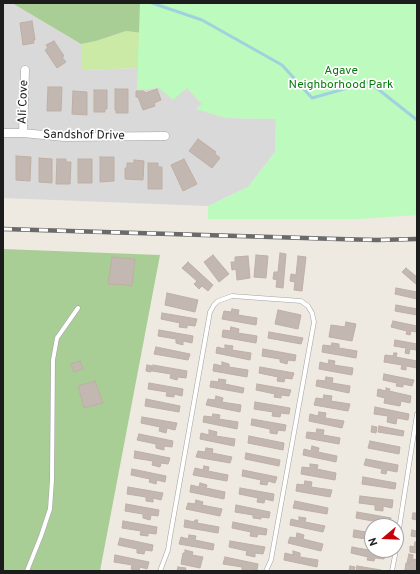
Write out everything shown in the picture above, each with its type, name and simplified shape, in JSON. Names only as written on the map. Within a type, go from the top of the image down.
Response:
[{"type":"street","name":"Ali Cove","points":[[23,133],[25,70]]},
{"type":"street","name":"Sandshof Drive","points":[[3,133],[23,133],[64,137],[165,136]]},
{"type":"lane","points":[[160,571],[168,550],[210,312],[218,301],[232,296],[300,301],[308,306],[312,313],[314,322],[271,560],[266,571]]},
{"type":"lane","points":[[27,571],[50,509],[52,480],[53,360],[57,338],[78,308]]},
{"type":"lane","points":[[401,518],[417,414]]},
{"type":"lane","points":[[392,571],[394,558]]},
{"type":"shaded area","points":[[3,3],[12,3],[81,44],[81,70],[138,68],[137,90],[187,88],[202,104],[196,109],[226,118],[276,119],[275,152],[248,187],[208,206],[3,198]]},
{"type":"green space","points":[[12,3],[230,3],[165,36],[126,31],[96,41],[81,44]]},
{"type":"green space","name":"Agave Neighborhood Park","points":[[140,3],[417,3],[417,215],[360,219],[208,219],[208,206],[248,187],[275,152],[276,119],[226,118],[196,109],[202,104],[187,88],[173,100],[159,88],[137,90]]},
{"type":"green space","points":[[126,31],[165,36],[226,118],[196,109],[202,104],[187,88],[173,100],[159,88],[137,90],[137,68],[81,70],[81,44],[96,41]]},
{"type":"green space","points":[[3,249],[160,255],[100,571],[3,571]]},
{"type":"building","points":[[32,21],[35,40],[33,40],[34,43],[23,45],[20,23]]},
{"type":"building","points":[[54,41],[64,56],[62,57],[66,62],[57,68],[45,50],[48,48],[46,45]]},
{"type":"building","points":[[48,87],[62,87],[61,111],[47,111]]},
{"type":"building","points":[[115,89],[128,89],[128,113],[116,113]]},
{"type":"building","points":[[157,89],[161,100],[154,103],[155,106],[143,110],[138,97],[136,97],[136,91],[144,91],[145,93]]},
{"type":"building","points":[[94,90],[107,90],[107,109],[105,109],[105,112],[94,112]]},
{"type":"building","points":[[73,91],[87,92],[87,115],[72,114]]},
{"type":"building","points":[[198,139],[216,152],[214,153],[220,158],[212,168],[189,151]]},
{"type":"building","points":[[16,156],[31,157],[30,181],[16,180]]},
{"type":"building","points":[[100,157],[114,157],[114,181],[100,182]]},
{"type":"building","points":[[39,158],[52,159],[52,183],[39,182]]},
{"type":"building","points":[[57,159],[66,159],[66,162],[71,162],[70,184],[56,184]]},
{"type":"building","points":[[78,159],[92,159],[92,183],[78,183]]},
{"type":"building","points":[[184,159],[197,184],[183,191],[171,165]]},
{"type":"building","points":[[134,160],[144,161],[143,180],[125,179],[125,168],[127,168],[127,163],[134,163]]},
{"type":"building","points":[[148,163],[158,163],[158,167],[162,167],[162,189],[148,189]]},
{"type":"building","points":[[280,253],[286,254],[283,288],[276,287],[277,280],[273,279],[274,272],[278,272]]},
{"type":"building","points":[[213,255],[229,274],[219,282],[204,262]]},
{"type":"building","points":[[256,255],[268,256],[266,278],[254,277]]},
{"type":"building","points":[[248,256],[250,278],[237,280],[236,269],[232,270],[231,262],[235,262],[235,257]]},
{"type":"building","points":[[298,256],[306,257],[302,291],[294,290],[295,282],[290,281],[291,274],[296,275]]},
{"type":"building","points":[[112,257],[135,259],[132,286],[108,284]]},
{"type":"building","points":[[188,262],[213,285],[208,291],[202,286],[199,289],[194,284],[197,281],[182,268]]},
{"type":"building","points":[[406,268],[417,277],[417,285],[402,272]]},
{"type":"building","points":[[396,288],[417,292],[417,299],[395,294]]},
{"type":"building","points":[[167,293],[198,300],[195,312],[165,305]]},
{"type":"building","points":[[396,305],[417,309],[417,315],[395,311]]},
{"type":"building","points":[[232,309],[239,310],[238,315],[257,318],[256,325],[222,319],[224,311],[231,312]]},
{"type":"building","points":[[278,310],[301,315],[298,329],[275,324]]},
{"type":"building","points":[[162,313],[197,319],[195,326],[187,325],[187,328],[179,327],[180,323],[161,319]]},
{"type":"building","points":[[393,321],[417,326],[417,332],[411,331],[410,335],[406,334],[407,331],[391,327]]},
{"type":"building","points":[[346,322],[356,324],[352,341],[329,337],[331,325],[345,327]]},
{"type":"building","points":[[231,327],[239,329],[238,333],[257,336],[256,343],[222,337],[223,330],[230,331]]},
{"type":"building","points":[[159,330],[193,336],[192,343],[183,341],[183,345],[176,343],[176,339],[158,336]]},
{"type":"building","points":[[269,332],[303,338],[301,344],[268,338]]},
{"type":"building","points":[[395,340],[417,344],[416,350],[410,349],[409,354],[405,353],[406,348],[394,346]]},
{"type":"building","points":[[332,343],[339,344],[339,348],[357,351],[356,358],[322,352],[323,345],[331,346]]},
{"type":"building","points":[[225,345],[233,346],[232,350],[251,353],[250,360],[216,353],[217,347],[225,349]]},
{"type":"building","points":[[156,347],[190,354],[188,360],[154,354]]},
{"type":"building","points":[[263,349],[296,355],[295,361],[288,360],[287,364],[280,362],[280,359],[262,356]]},
{"type":"building","points":[[394,353],[397,353],[396,357],[417,361],[417,368],[406,366],[406,370],[401,369],[402,365],[384,362],[385,355],[393,356]]},
{"type":"building","points":[[329,360],[335,361],[334,365],[353,368],[352,375],[319,369],[320,362],[328,364]]},
{"type":"building","points":[[80,361],[83,369],[74,372],[71,364]]},
{"type":"building","points":[[222,362],[229,364],[229,367],[248,370],[247,377],[213,371],[214,364],[222,366]]},
{"type":"building","points":[[147,365],[152,366],[151,372],[146,371]]},
{"type":"building","points":[[153,365],[187,371],[186,378],[178,377],[177,380],[170,378],[171,374],[152,371]]},
{"type":"building","points":[[260,367],[294,373],[292,379],[285,378],[284,382],[277,381],[278,377],[259,373]]},
{"type":"building","points":[[384,374],[414,380],[412,386],[403,384],[403,387],[396,386],[397,383],[383,380]]},
{"type":"building","points":[[326,377],[333,378],[332,383],[350,386],[349,393],[316,386],[317,380],[325,381]]},
{"type":"building","points":[[219,379],[226,380],[225,384],[244,388],[243,393],[210,387],[211,381],[218,382]]},
{"type":"building","points":[[95,381],[103,403],[84,408],[78,386]]},
{"type":"building","points":[[149,383],[183,389],[182,396],[174,394],[174,397],[166,396],[167,392],[148,389]]},
{"type":"building","points":[[257,384],[291,390],[289,396],[281,395],[281,398],[274,397],[275,394],[256,390]]},
{"type":"building","points":[[386,388],[390,389],[389,391],[411,396],[410,403],[401,401],[400,406],[384,403],[385,398],[377,396],[378,389],[386,391]]},
{"type":"building","points":[[324,395],[332,396],[331,401],[350,404],[348,411],[314,405],[316,398],[323,399]]},
{"type":"building","points":[[216,396],[223,398],[222,402],[241,405],[240,412],[206,405],[208,399],[215,400]]},
{"type":"building","points":[[146,399],[180,406],[179,412],[145,406]]},
{"type":"building","points":[[255,402],[290,408],[289,414],[281,413],[280,417],[272,416],[273,412],[254,409]]},
{"type":"building","points":[[375,407],[409,414],[408,420],[397,418],[396,424],[387,422],[388,416],[374,414]]},
{"type":"building","points":[[319,412],[326,413],[325,418],[344,421],[342,428],[309,421],[310,414],[318,416]]},
{"type":"building","points":[[213,414],[220,415],[219,419],[238,422],[237,429],[203,422],[204,416],[212,417]]},
{"type":"building","points":[[142,417],[177,423],[175,430],[167,428],[166,433],[159,431],[160,427],[141,423]]},
{"type":"building","points":[[252,419],[286,425],[285,431],[278,430],[277,434],[270,433],[270,429],[251,425]]},
{"type":"building","points":[[372,426],[377,427],[376,433],[371,432]]},
{"type":"building","points":[[379,426],[404,431],[403,436],[378,432]]},
{"type":"building","points":[[317,429],[324,430],[323,435],[340,438],[339,444],[306,438],[307,432],[316,433]]},
{"type":"building","points":[[209,430],[217,432],[216,436],[235,439],[234,446],[200,439],[201,433],[209,435]]},
{"type":"building","points":[[139,434],[173,441],[172,447],[164,446],[164,450],[156,448],[156,444],[137,440]]},
{"type":"building","points":[[249,436],[284,443],[283,450],[248,443]]},
{"type":"building","points":[[370,441],[400,447],[399,454],[368,448]]},
{"type":"building","points":[[312,446],[319,448],[318,452],[337,456],[336,462],[303,455],[304,449],[311,451]]},
{"type":"building","points":[[206,448],[213,449],[212,453],[232,457],[230,463],[196,457],[198,451],[205,452]]},
{"type":"building","points":[[135,451],[170,458],[168,464],[161,463],[160,467],[152,465],[153,461],[134,458]]},
{"type":"building","points":[[246,453],[280,460],[279,466],[245,459]]},
{"type":"building","points":[[366,459],[398,465],[397,472],[387,470],[386,474],[381,473],[382,469],[364,465]]},
{"type":"building","points":[[310,464],[318,465],[317,469],[336,473],[335,480],[301,474],[302,467],[310,468]]},
{"type":"building","points":[[204,466],[209,467],[208,471],[228,475],[227,481],[193,475],[195,468],[203,470]]},
{"type":"building","points":[[132,469],[166,476],[165,482],[157,480],[156,484],[149,482],[150,479],[131,475]]},
{"type":"building","points":[[243,470],[277,477],[275,483],[268,481],[267,485],[260,484],[261,480],[242,476]]},
{"type":"building","points":[[363,477],[396,483],[395,489],[362,484]]},
{"type":"building","points":[[305,481],[312,482],[311,487],[332,490],[330,497],[296,491],[297,484],[304,485]]},
{"type":"building","points":[[200,483],[207,485],[206,488],[225,492],[224,499],[190,492],[191,485],[199,487]]},
{"type":"building","points":[[128,487],[163,493],[161,500],[153,498],[153,502],[146,501],[146,497],[127,494]]},
{"type":"building","points":[[240,488],[274,494],[273,501],[265,499],[264,503],[257,502],[258,498],[239,494]]},
{"type":"building","points":[[360,496],[393,500],[392,508],[383,506],[383,511],[375,510],[375,505],[359,503]]},
{"type":"building","points":[[196,500],[203,502],[202,505],[222,509],[220,516],[186,509],[188,503],[195,504]]},
{"type":"building","points":[[295,501],[328,508],[327,514],[293,508]]},
{"type":"building","points":[[126,504],[159,510],[158,516],[151,515],[150,520],[143,518],[143,514],[125,511]]},
{"type":"building","points":[[236,505],[270,512],[269,518],[253,518],[253,515],[235,512]]},
{"type":"building","points":[[357,512],[391,518],[364,518],[364,519],[356,518]]},
{"type":"building","points":[[413,513],[417,513],[417,520],[412,519]]},
{"type":"building","points":[[299,517],[306,518],[305,522],[325,526],[323,532],[290,525],[291,519],[299,521]]},
{"type":"building","points":[[185,520],[194,522],[195,520],[198,520],[197,523],[219,527],[218,533],[184,527]]},
{"type":"building","points":[[123,521],[157,527],[156,534],[148,533],[148,536],[140,535],[141,531],[122,528]]},
{"type":"building","points":[[233,522],[267,529],[266,535],[258,534],[257,537],[250,536],[251,532],[232,528]]},
{"type":"building","points":[[354,530],[364,532],[364,539],[353,537]]},
{"type":"building","points":[[412,530],[417,531],[417,537],[411,536]]},
{"type":"building","points":[[297,533],[304,535],[303,539],[323,544],[321,551],[288,543],[290,537],[296,538]]},
{"type":"building","points":[[189,535],[196,536],[195,540],[214,544],[213,550],[179,544],[181,537],[188,539]]},
{"type":"building","points":[[120,538],[153,545],[152,551],[145,550],[144,554],[137,553],[137,549],[118,545]]},
{"type":"building","points":[[230,541],[265,547],[263,554],[255,553],[255,557],[246,555],[247,551],[229,547]]},
{"type":"building","points":[[415,542],[417,542],[417,553],[410,552],[410,546],[414,547]]},
{"type":"building","points":[[352,547],[364,549],[364,556],[351,553]]},
{"type":"building","points":[[185,550],[193,552],[192,555],[203,557],[200,568],[181,564]]},
{"type":"building","points":[[293,551],[300,553],[300,557],[318,560],[317,567],[284,560],[285,553],[293,555]]},
{"type":"building","points":[[409,554],[413,555],[411,563],[407,563]]},
{"type":"building","points":[[115,555],[149,562],[147,569],[140,567],[139,571],[131,569],[132,565],[114,562]]},
{"type":"building","points":[[225,557],[258,564],[257,570],[249,569],[249,571],[242,571],[242,567],[223,564]]},
{"type":"building","points":[[368,558],[375,558],[374,561],[367,560]]},
{"type":"building","points":[[413,559],[417,560],[417,571],[405,570],[406,563],[412,564]]},
{"type":"building","points":[[350,566],[355,567],[354,571],[349,571]]},
{"type":"building","points":[[357,566],[381,570],[381,571],[356,571]]},
{"type":"building","points":[[178,567],[186,568],[185,571],[177,571]]},
{"type":"waterway","points":[[152,3],[202,20],[282,65],[312,98],[369,82],[417,120]]},
{"type":"railway","points":[[3,229],[377,240],[417,239]]}]
